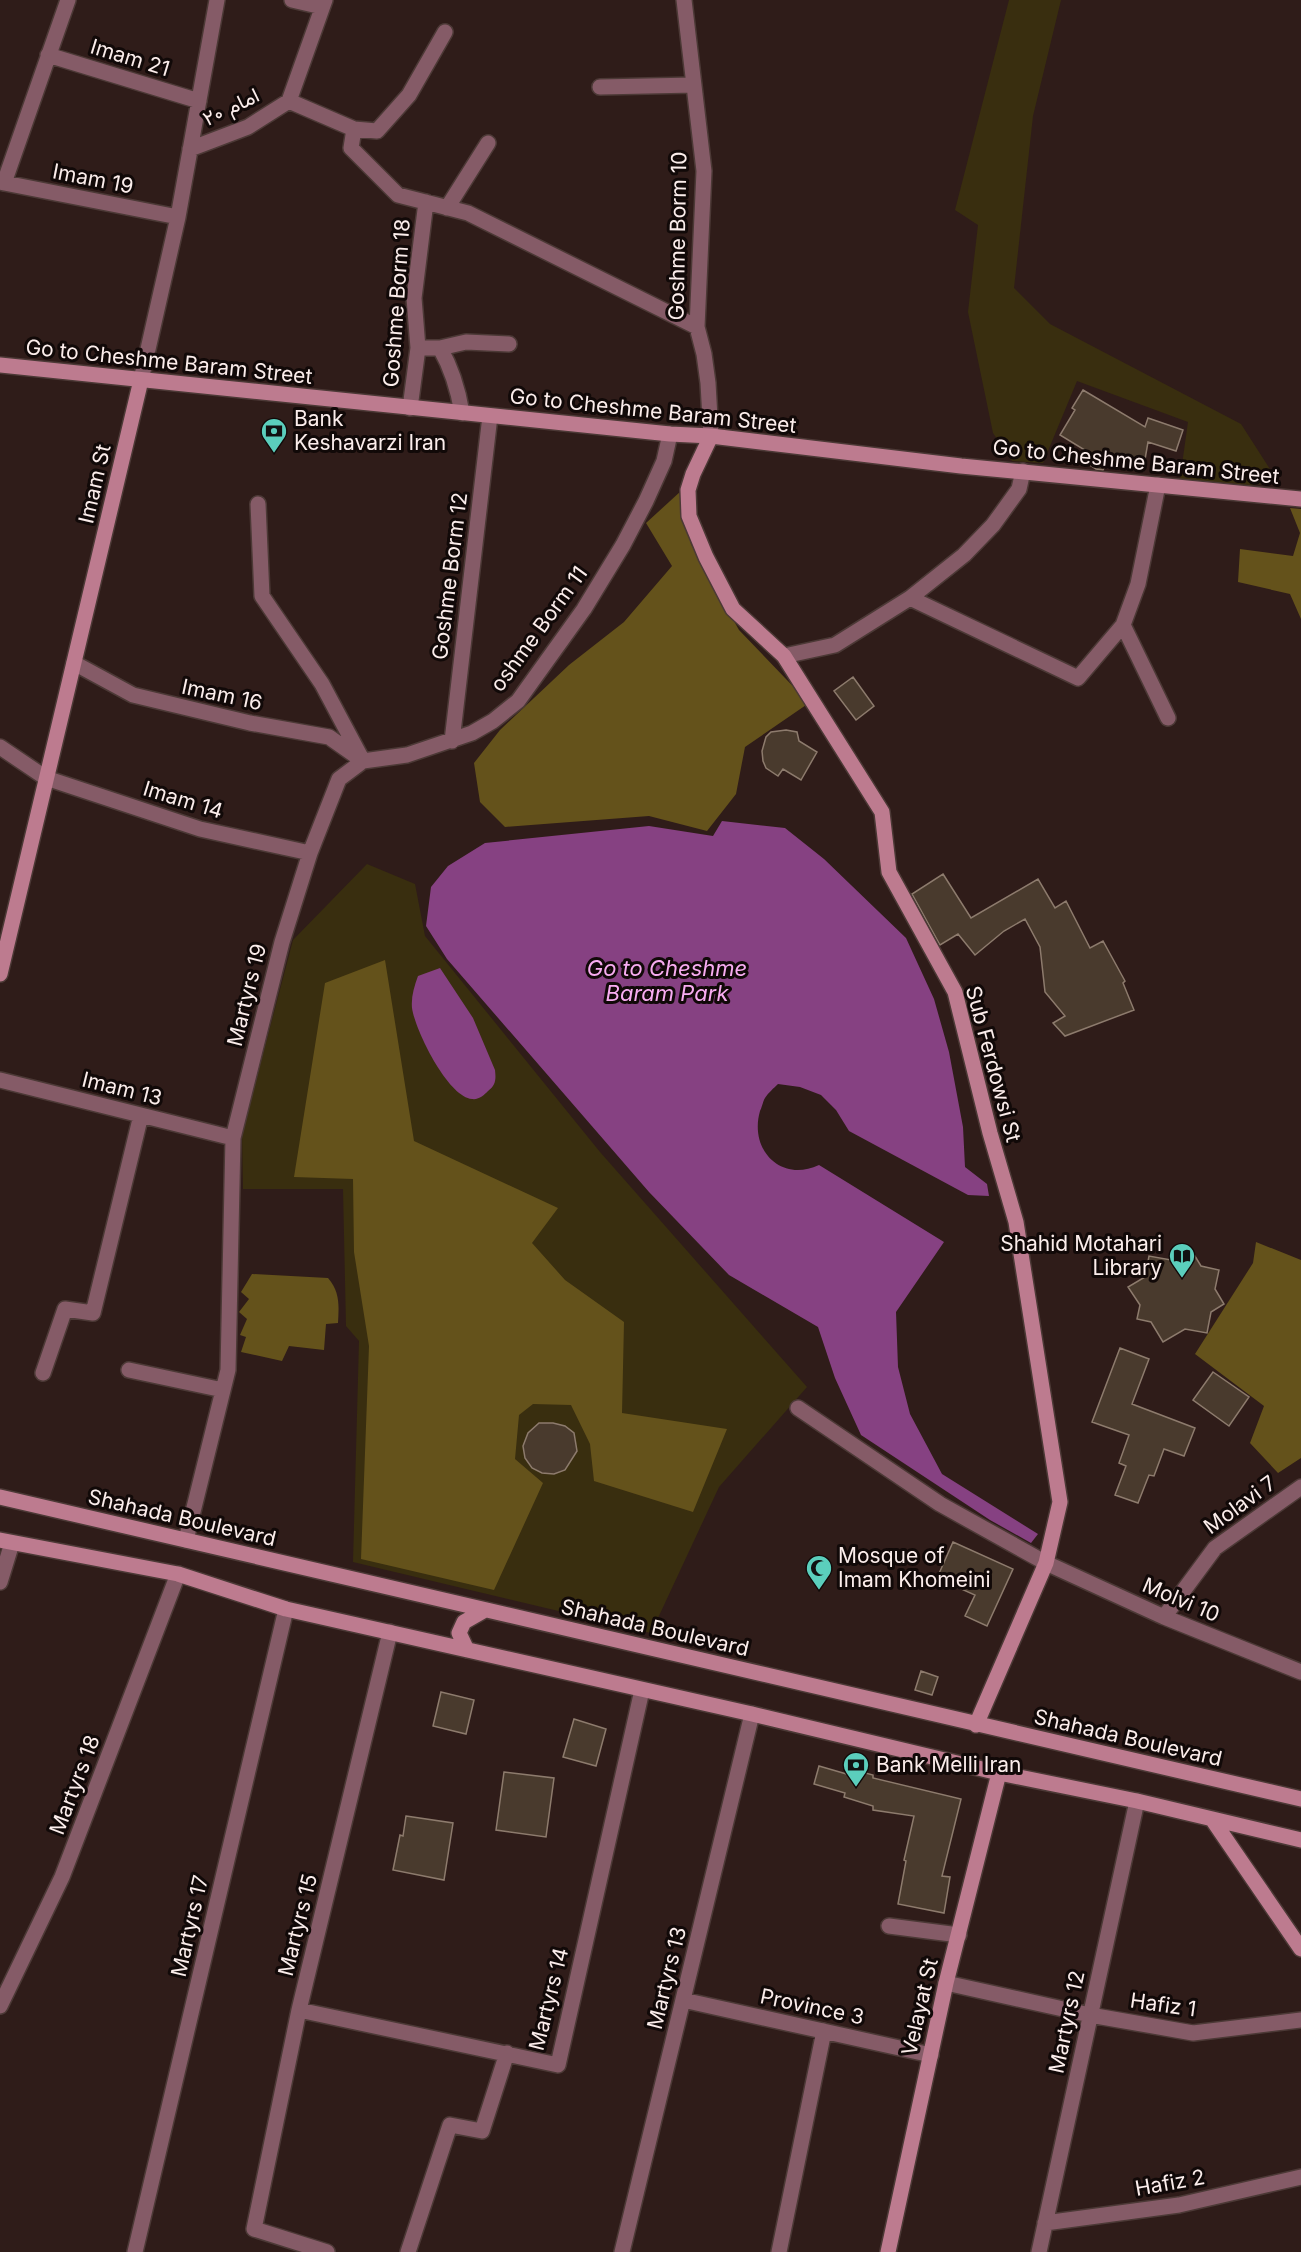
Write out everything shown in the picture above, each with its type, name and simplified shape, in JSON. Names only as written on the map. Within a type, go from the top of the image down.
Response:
[{"type":"main road","name":"Go to Cheshme Baram Street","points":[[0,365],[670,434],[711,436],[961,466],[1301,499]]},
{"type":"main road","name":"Imam St","points":[[0,974],[141,380]]},
{"type":"main road","name":"Sub Ferdowsi St","points":[[711,436],[688,490],[690,516],[706,557],[733,609],[784,656],[882,812],[889,872],[955,992],[990,1133],[1016,1222],[1060,1502],[1046,1563],[976,1725]]},
{"type":"main road","name":"Shahada Boulevard","points":[[0,1497],[1301,1799]]},
{"type":"main road","points":[[6,1542],[178,1574],[286,1609],[752,1714],[999,1773],[1137,1801],[1301,1839]]},
{"type":"main road","points":[[467,1650],[459,1633],[464,1622],[485,1610]]},
{"type":"main road","name":"Velayat St","points":[[888,2252],[945,1983],[999,1773]]},
{"type":"main road","points":[[1212,1819],[1301,1949]]},
{"type":"street","points":[[2,182],[68,0]]},
{"type":"street","name":"Imam St","points":[[141,380],[178,217],[217,0]]},
{"type":"street","points":[[292,0],[324,4],[289,101],[354,129],[377,131],[409,95],[445,32]]},
{"type":"street","name":"Goshme Borm 10","points":[[684,0],[704,171],[697,327],[708,383],[711,436]]},
{"type":"street","name":"Imam 21","points":[[48,55],[199,101]]},
{"type":"street","points":[[600,87],[694,85]]},
{"type":"street","name":"امام ۲۰","points":[[190,148],[248,127],[289,101]]},
{"type":"street","points":[[354,129],[351,148],[398,195],[468,213],[697,327]]},
{"type":"street","points":[[447,208],[488,143]]},
{"type":"street","name":"Imam 19","points":[[2,182],[178,217]]},
{"type":"street","name":"Goshme Borm 18","points":[[410,408],[417,348],[414,298],[426,202]]},
{"type":"street","points":[[417,348],[440,348],[466,342],[509,345]]},
{"type":"street","points":[[440,348],[449,363],[457,385],[462,413]]},
{"type":"street","name":"Goshme Borm 12","points":[[452,741],[490,416]]},
{"type":"street","name":"oshme Borm 11","points":[[363,760],[408,754],[452,741],[479,729],[518,700],[577,618],[623,545],[664,461],[670,434]]},
{"type":"street","points":[[784,656],[835,645],[910,598],[964,555],[993,525],[1018,489],[1023,471]]},
{"type":"street","points":[[910,598],[1078,678],[1123,625],[1138,584],[1158,485]]},
{"type":"street","points":[[258,504],[262,596],[322,684],[363,760]]},
{"type":"street","points":[[1123,625],[1168,718]]},
{"type":"street","name":"Imam 16","points":[[74,663],[133,695],[249,723],[329,737],[363,760]]},
{"type":"street","name":"Imam 14","points":[[0,747],[46,778],[200,829],[310,853]]},
{"type":"street","name":"Martyrs 19","points":[[186,1540],[228,1370],[233,1138],[282,942],[310,853],[339,779],[363,760]]},
{"type":"street","name":"Imam 13","points":[[0,1080],[233,1138]]},
{"type":"street","points":[[43,1373],[65,1309],[93,1313],[141,1115]]},
{"type":"street","points":[[129,1370],[223,1390]]},
{"type":"street","name":"Molvi 10","points":[[798,1408],[940,1504],[1046,1563],[1164,1617],[1301,1672]]},
{"type":"street","name":"Molavi 7","points":[[1164,1617],[1215,1548],[1301,1487]]},
{"type":"street","points":[[0,1582],[6,1542]]},
{"type":"street","name":"Martyrs 18","points":[[0,2006],[62,1877],[178,1574]]},
{"type":"street","name":"Martyrs 17","points":[[135,2252],[286,1609]]},
{"type":"street","name":"Martyrs 15","points":[[327,2252],[254,2229],[299,2010],[390,1632]]},
{"type":"street","name":"Martyrs 14","points":[[299,2010],[558,2065],[642,1690]]},
{"type":"street","name":"Martyrs 13","points":[[622,2252],[752,1714]]},
{"type":"street","name":"Martyrs 12","points":[[1038,2252],[1137,1801]]},
{"type":"street","points":[[889,1926],[959,1935]]},
{"type":"street","name":"Hafiz 1","points":[[945,1983],[1090,2015],[1193,2033],[1301,2020]]},
{"type":"street","name":"Province 3","points":[[683,2000],[931,2055]]},
{"type":"street","points":[[779,2252],[824,2031]]},
{"type":"street","points":[[408,2252],[450,2125],[482,2132],[507,2053]]},
{"type":"street","name":"Hafiz 2","points":[[1045,2223],[1179,2205],[1301,2177]]},
{"type":"shaded area","points":[[1009,0],[1061,0],[1033,116],[1014,288],[1050,324],[1241,424],[1279,483],[1249,485],[1180,479],[1188,422],[1077,381],[1043,463],[1012,461],[993,433],[968,312],[978,225],[955,210]]},
{"type":"shaded area","points":[[681,491],[691,544],[739,630],[809,703],[745,747],[736,794],[707,831],[649,816],[505,827],[480,802],[474,763],[500,730],[569,665],[624,622],[672,566],[646,523]]},
{"type":"shaded area","points":[[1290,508],[1301,509],[1301,619],[1290,594],[1238,582],[1240,549],[1293,556],[1300,533]]},
{"type":"shaded area","points":[[367,864],[415,884],[425,936],[600,1152],[807,1387],[719,1487],[651,1633],[353,1562],[359,1341],[346,1326],[343,1189],[243,1189],[242,1134],[293,940]]},
{"type":"shaded area","points":[[385,960],[414,1141],[558,1208],[532,1243],[565,1280],[624,1322],[622,1413],[727,1429],[693,1512],[594,1481],[590,1444],[571,1405],[533,1404],[519,1415],[515,1459],[543,1483],[494,1590],[361,1559],[369,1346],[354,1252],[353,1179],[294,1177],[325,983]]},
{"type":"shaded area","points":[[1256,1242],[1301,1260],[1301,1458],[1278,1473],[1250,1443],[1264,1406],[1195,1354],[1253,1263]]},
{"type":"shaded area","points":[[252,1274],[328,1278],[337,1294],[338,1323],[326,1324],[324,1350],[289,1346],[282,1361],[241,1352],[246,1337],[240,1335],[247,1319],[239,1312],[249,1299],[241,1292]]},
{"type":"water","name":"Go to Cheshme Baram Park","points":[[722,821],[785,828],[824,859],[906,938],[934,999],[949,1052],[963,1127],[965,1167],[987,1184],[989,1196],[968,1195],[849,1131],[836,1110],[821,1095],[800,1087],[778,1084],[768,1094],[760,1111],[759,1138],[764,1150],[780,1166],[792,1170],[819,1165],[944,1242],[896,1312],[898,1367],[910,1414],[942,1474],[1038,1534],[1031,1543],[990,1520],[861,1435],[835,1378],[818,1327],[729,1275],[649,1192],[447,959],[426,926],[431,887],[448,866],[485,843],[649,826],[713,836]]},
{"type":"water","points":[[440,968],[473,1018],[495,1070],[493,1086],[477,1099],[463,1095],[443,1075],[426,1046],[414,1018],[412,1000],[418,976]]},
{"type":"building","points":[[1083,390],[1145,427],[1148,418],[1183,430],[1176,451],[1148,442],[1143,471],[1106,464],[1103,470],[1088,464],[1093,455],[1060,435],[1075,410],[1072,408]]},
{"type":"building","points":[[853,677],[874,706],[856,720],[834,691]]},
{"type":"building","points":[[786,730],[797,732],[799,741],[817,752],[801,780],[783,769],[778,776],[766,768],[763,761],[762,751],[766,737],[771,732]]},
{"type":"building","points":[[943,874],[971,918],[1038,879],[1055,908],[1066,901],[1090,948],[1103,941],[1125,981],[1123,983],[1134,1010],[1065,1036],[1053,1023],[1065,1016],[1045,992],[1040,947],[1025,919],[1004,931],[975,955],[958,934],[940,945],[912,894]]},
{"type":"building","points":[[1190,1248],[1201,1266],[1219,1270],[1215,1289],[1224,1304],[1211,1312],[1207,1333],[1185,1329],[1163,1342],[1151,1322],[1137,1319],[1140,1305],[1128,1287],[1145,1277],[1149,1256],[1171,1260]]},
{"type":"building","points":[[1120,1348],[1149,1359],[1132,1404],[1195,1428],[1184,1456],[1164,1449],[1154,1476],[1149,1475],[1138,1503],[1115,1495],[1126,1466],[1119,1463],[1129,1435],[1092,1422]]},
{"type":"building","points":[[1213,1372],[1249,1397],[1229,1426],[1193,1400]]},
{"type":"building","points":[[539,1423],[565,1426],[574,1433],[577,1451],[565,1470],[554,1474],[542,1473],[532,1468],[525,1458],[523,1446],[528,1433]]},
{"type":"building","points":[[953,1542],[1013,1569],[987,1626],[965,1616],[975,1595],[937,1578]]},
{"type":"building","points":[[921,1671],[938,1677],[932,1695],[915,1690]]},
{"type":"building","points":[[441,1692],[474,1700],[466,1734],[433,1726]]},
{"type":"building","points":[[574,1719],[606,1729],[596,1766],[563,1757]]},
{"type":"building","points":[[819,1766],[850,1775],[851,1769],[873,1775],[873,1778],[961,1799],[942,1876],[950,1877],[944,1913],[898,1904],[906,1861],[904,1860],[914,1816],[873,1810],[873,1806],[844,1797],[845,1793],[814,1784]]},
{"type":"building","points":[[504,1772],[554,1778],[546,1837],[496,1830]]},
{"type":"building","points":[[406,1816],[453,1823],[444,1880],[393,1870]]},
{"type":"place","name":"Bank Keshavarzi Iran","points":[[274,454]]},
{"type":"place","name":"Shahid Motahari Library","points":[[1182,1279]]},
{"type":"place","name":"Mosque of Imam Khomeini","points":[[819,1591]]},
{"type":"place","name":"Bank Melli Iran","points":[[856,1788]]}]
